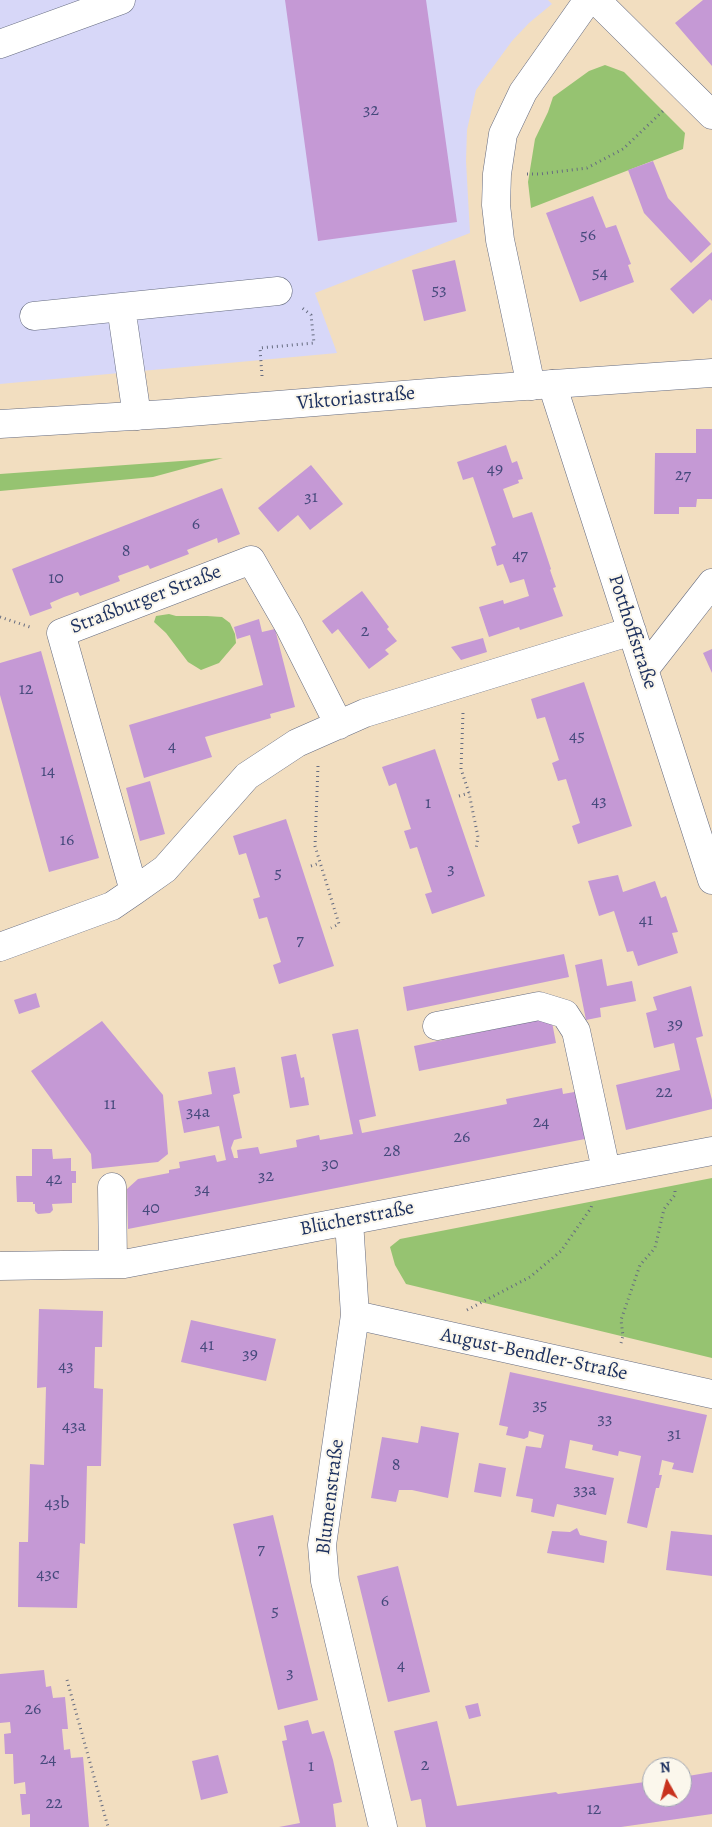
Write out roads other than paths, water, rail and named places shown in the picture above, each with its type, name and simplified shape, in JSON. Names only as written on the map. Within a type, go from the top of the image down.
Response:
[{"type":"street","points":[[0,44],[121,0]]},
{"type":"street","name":"Potthoffstraße","points":[[588,0],[523,92],[503,134],[496,174],[496,205],[500,240],[541,385],[632,631],[712,880]]},
{"type":"street","points":[[596,0],[712,115]]},
{"type":"street","points":[[34,316],[278,291]]},
{"type":"street","points":[[121,307],[137,416]]},
{"type":"street","name":"Viktoriastraße","points":[[0,424],[263,407],[712,373]]},
{"type":"street","name":"Straßburger Straße","points":[[134,891],[61,634],[251,560],[289,626],[329,729]]},
{"type":"street","points":[[644,670],[712,583]]},
{"type":"street","points":[[0,947],[112,906],[134,891],[165,868],[247,776],[297,744],[365,713],[632,631]]},
{"type":"street","points":[[437,1026],[539,1006],[565,1014],[576,1031],[603,1171]]},
{"type":"street","name":"Blücherstraße","points":[[0,1266],[124,1264],[712,1150]]},
{"type":"street","points":[[112,1187],[113,1264]]},
{"type":"street","name":"Blumenstraße","points":[[349,1221],[355,1315],[322,1545],[325,1580],[383,1827]]},
{"type":"street","name":"August-Bendler-Straße","points":[[355,1315],[712,1394]]}]
